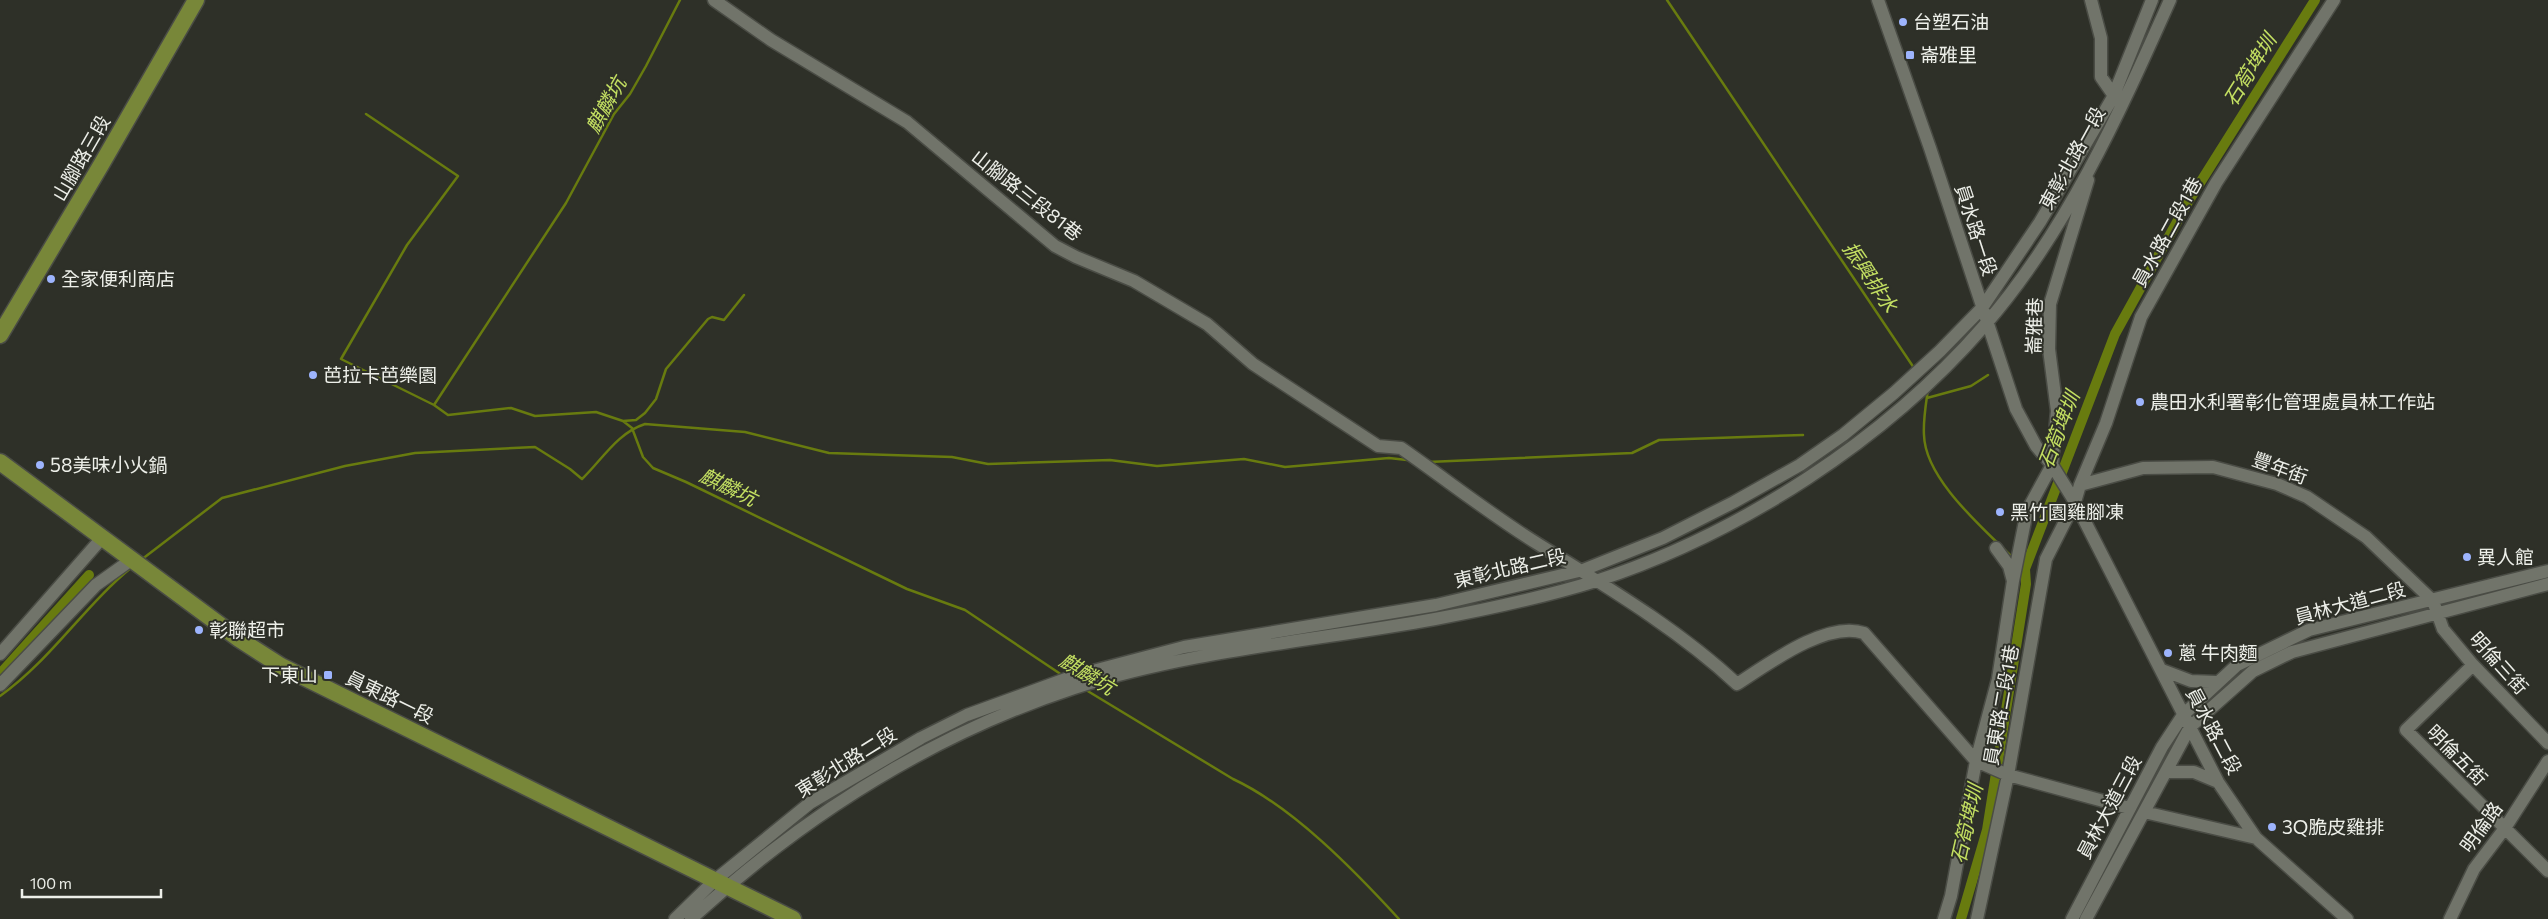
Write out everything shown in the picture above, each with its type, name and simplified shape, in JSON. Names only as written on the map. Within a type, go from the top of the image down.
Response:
[{"type":"main road","name":"山腳路三段","points":[[0,335],[196,0]]},
{"type":"main road","name":"員東路一段","points":[[0,462],[239,639],[281,666],[793,919]]},
{"type":"street","name":"山腳路三段81巷","points":[[714,0],[770,40],[907,122],[1055,246],[1076,257],[1134,281],[1207,324],[1252,364],[1378,446],[1401,448],[1538,544],[1583,570]]},
{"type":"street","name":"員水路一段","points":[[1878,0],[1930,148],[2016,409],[2036,446],[2052,465],[2076,502]]},
{"type":"street","points":[[2091,0],[2101,38],[2101,77],[2118,100]]},
{"type":"street","name":"東彰北路一段","points":[[1987,323],[2043,248],[2092,164],[2118,100],[2152,0]]},
{"type":"street","name":"東彰北路一段","points":[[1982,308],[2118,100],[2170,0]]},
{"type":"street","name":"員水路二段1巷","points":[[2076,502],[2080,485],[2106,423],[2141,317],[2216,183],[2334,0]]},
{"type":"street","name":"崙雅巷","points":[[2052,465],[2057,411],[2049,349],[2050,304],[2083,202],[2092,164]]},
{"type":"street","name":"東彰北路二段","points":[[675,919],[721,884],[810,803],[868,768],[967,716],[1071,681],[1184,647],[1436,605],[1583,570],[1662,538],[1734,502],[1800,465],[1843,435],[1923,367],[1982,308]]},
{"type":"street","name":"東彰北路二段","points":[[1071,681],[1088,684],[1186,660],[1438,618],[1543,595],[1598,580],[1670,553],[1741,517],[1812,476],[1920,391],[1987,323]]},
{"type":"street","points":[[1944,919],[1951,896],[1976,761],[1998,679],[2021,534],[2027,511],[2052,465]]},
{"type":"street","name":"豐年街","points":[[2080,485],[2143,468],[2203,467],[2244,474],[2277,484],[2307,497],[2366,537],[2433,600]]},
{"type":"street","name":"員水路二段","points":[[2076,502],[2218,782],[2256,838],[2347,919]]},
{"type":"street","name":"員東路二段1巷","points":[[1977,919],[2008,775],[2046,559],[2076,502]]},
{"type":"street","points":[[0,654],[102,538]]},
{"type":"street","points":[[1996,548],[2009,566],[2013,581]]},
{"type":"street","points":[[0,685],[96,585],[131,560]]},
{"type":"street","points":[[1583,570],[1705,654],[1737,684],[1793,647],[1844,630],[1864,633],[1976,761],[2008,775],[2129,808]]},
{"type":"street","name":"員林大道二段","points":[[2183,715],[2216,682],[2237,665],[2309,630],[2548,570]]},
{"type":"street","name":"員林大道二段","points":[[2190,727],[2253,672],[2292,652],[2548,584]]},
{"type":"street","name":"明倫三街","points":[[2433,600],[2443,628],[2473,665],[2548,743]]},
{"type":"street","name":"明倫五街","points":[[2473,665],[2406,730],[2548,871]]},
{"type":"street","points":[[2162,670],[2191,681],[2216,682]]},
{"type":"street","name":"員林大道三段","points":[[2072,919],[2162,747],[2183,715]]},
{"type":"street","name":"員林大道三段","points":[[2086,919],[2190,727]]},
{"type":"street","name":"明倫路","points":[[2450,919],[2474,869],[2505,828],[2548,761]]},
{"type":"street","points":[[2166,772],[2194,772],[2218,782]]},
{"type":"street","points":[[2144,812],[2256,838]]},
{"type":"street","name":"東彰北路二段","points":[[692,919],[721,884]]},
{"type":"waterway","name":"麒麟坑","points":[[680,0],[646,66],[630,94],[614,114],[566,203],[434,405],[448,415],[511,408],[535,416],[596,412],[623,421],[632,428],[643,457],[653,468],[686,482],[907,589],[965,610],[1062,675]]},
{"type":"waterway","name":"振興排水","points":[[1667,0],[1914,368]]},
{"type":"waterway","name":"石筍埤圳","points":[[1961,919],[1987,830],[2026,584],[2025,569],[2115,334],[2188,202],[2315,0]]},
{"type":"waterway","points":[[366,114],[458,176],[407,245],[341,359],[434,405]]},
{"type":"waterway","points":[[623,421],[636,420],[645,413],[656,399],[666,369],[708,319],[712,317],[724,320],[744,295]]},
{"type":"waterway","points":[[1927,398],[1971,386],[1988,375]]},
{"type":"waterway","name":"振興排水","points":[[1928,389],[1924,435],[1927,452],[1934,469],[1958,502],[2012,557]]},
{"type":"waterway","points":[[141,560],[222,498],[345,466],[415,453],[535,447],[570,469],[582,479],[618,440],[635,428],[645,424],[745,432],[829,453],[952,457],[988,464],[1110,460],[1157,466],[1244,459],[1285,467],[1389,458],[1407,460]]},
{"type":"waterway","points":[[1428,462],[1632,453],[1659,440],[1803,435]]},
{"type":"waterway","name":"振興排水","points":[[2020,564],[2025,569]]},
{"type":"waterway","points":[[0,696],[52,650],[98,599],[132,567]]},
{"type":"waterway","points":[[0,674],[89,575]]},
{"type":"waterway","name":"麒麟坑","points":[[1086,690],[1278,806],[1322,841],[1363,880],[1399,919]]},
{"type":"place","name":"台塑石油","points":[[1903,22]]},
{"type":"place","name":"崙雅里","points":[[1910,55]]},
{"type":"place","name":"全家便利商店","points":[[51,279]]},
{"type":"place","name":"芭拉卡芭樂園","points":[[313,375]]},
{"type":"place","name":"農田水利署彰化管理處員林工作站","points":[[2140,402]]},
{"type":"place","name":"58美味小火鍋","points":[[40,465]]},
{"type":"place","name":"黑竹園雞腳凍","points":[[2000,512]]},
{"type":"place","name":"異人館","points":[[2467,557]]},
{"type":"place","name":"彰聯超市","points":[[199,630]]},
{"type":"place","name":"蔥 牛肉麵","points":[[2168,653]]},
{"type":"place","name":"下東山","points":[[328,675]]},
{"type":"place","name":"3Q脆皮雞排","points":[[2272,827]]}]
